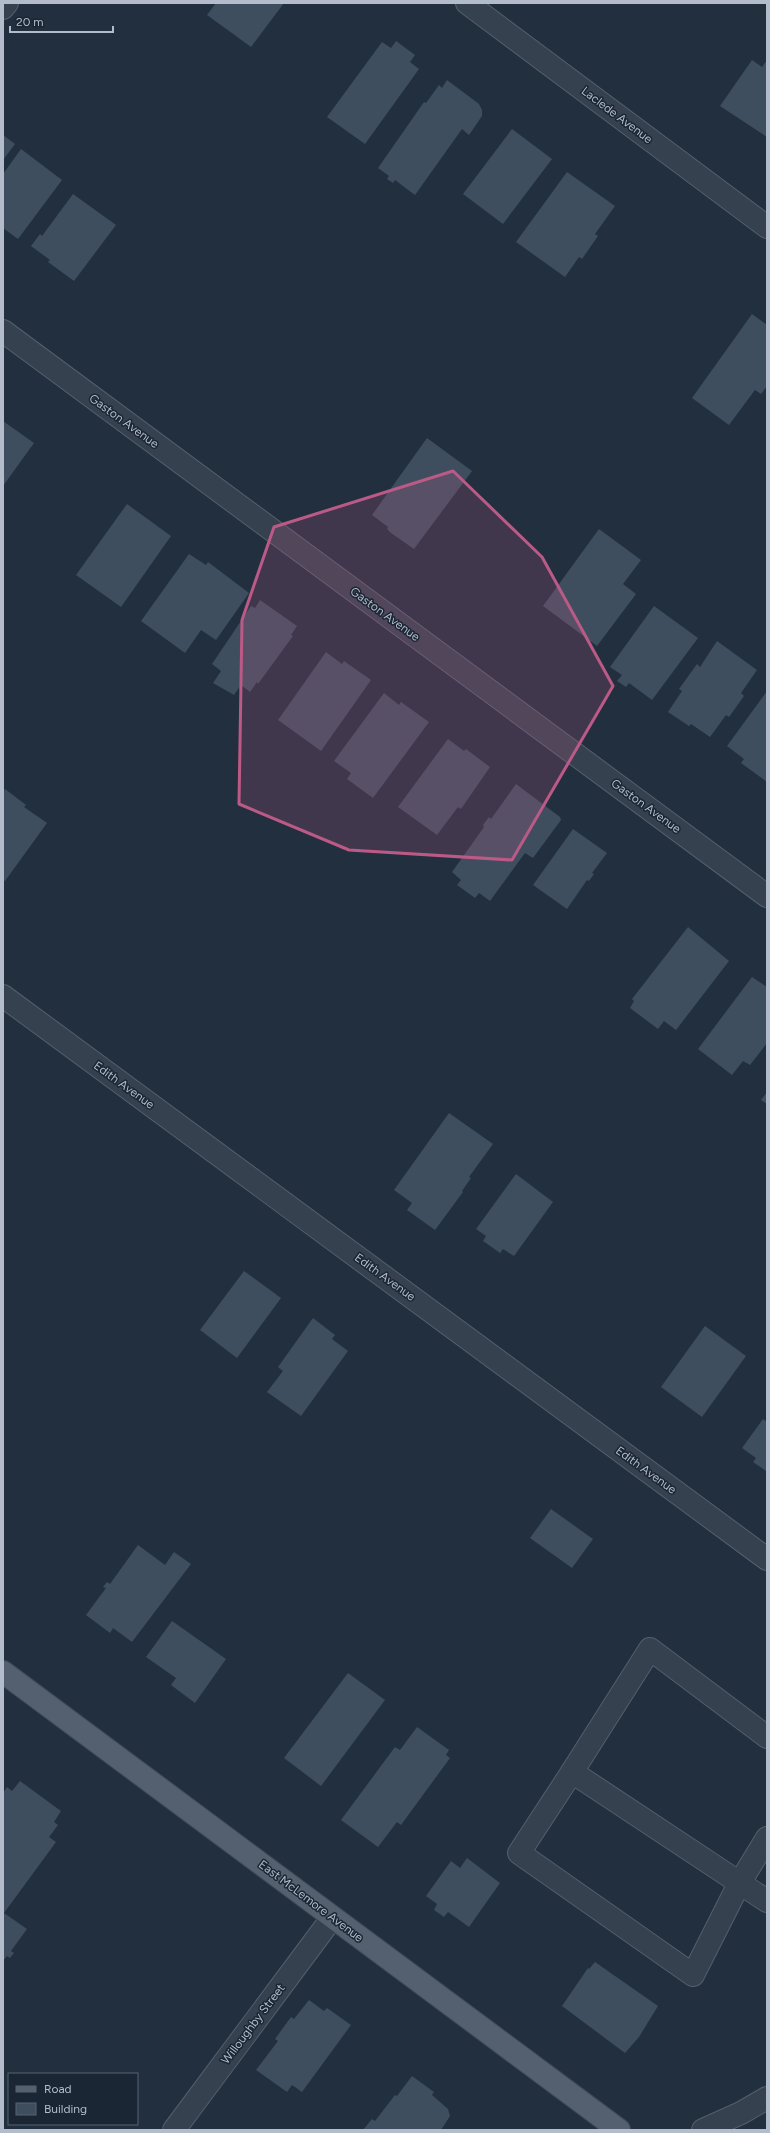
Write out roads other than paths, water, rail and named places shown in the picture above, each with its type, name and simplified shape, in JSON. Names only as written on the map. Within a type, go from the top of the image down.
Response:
[{"type":"main road","name":"East McLemore Avenue","points":[[3,1672],[618,2130]]},
{"type":"street","points":[[3,8],[7,3]]},
{"type":"street","name":"Laclede Avenue","points":[[467,3],[767,227]]},
{"type":"street","name":"Gaston Avenue","points":[[3,332],[767,896]]},
{"type":"street","name":"Edith Avenue","points":[[3,996],[767,1559]]},
{"type":"street","points":[[767,1737],[650,1649],[519,1854],[692,1975],[739,1884],[767,1838]]},
{"type":"street","points":[[572,1772],[739,1884],[767,1901]]},
{"type":"street","name":"Willoughby Street","points":[[174,2130],[332,1918]]},
{"type":"street","points":[[703,2130],[741,2114],[767,2098]]}]
